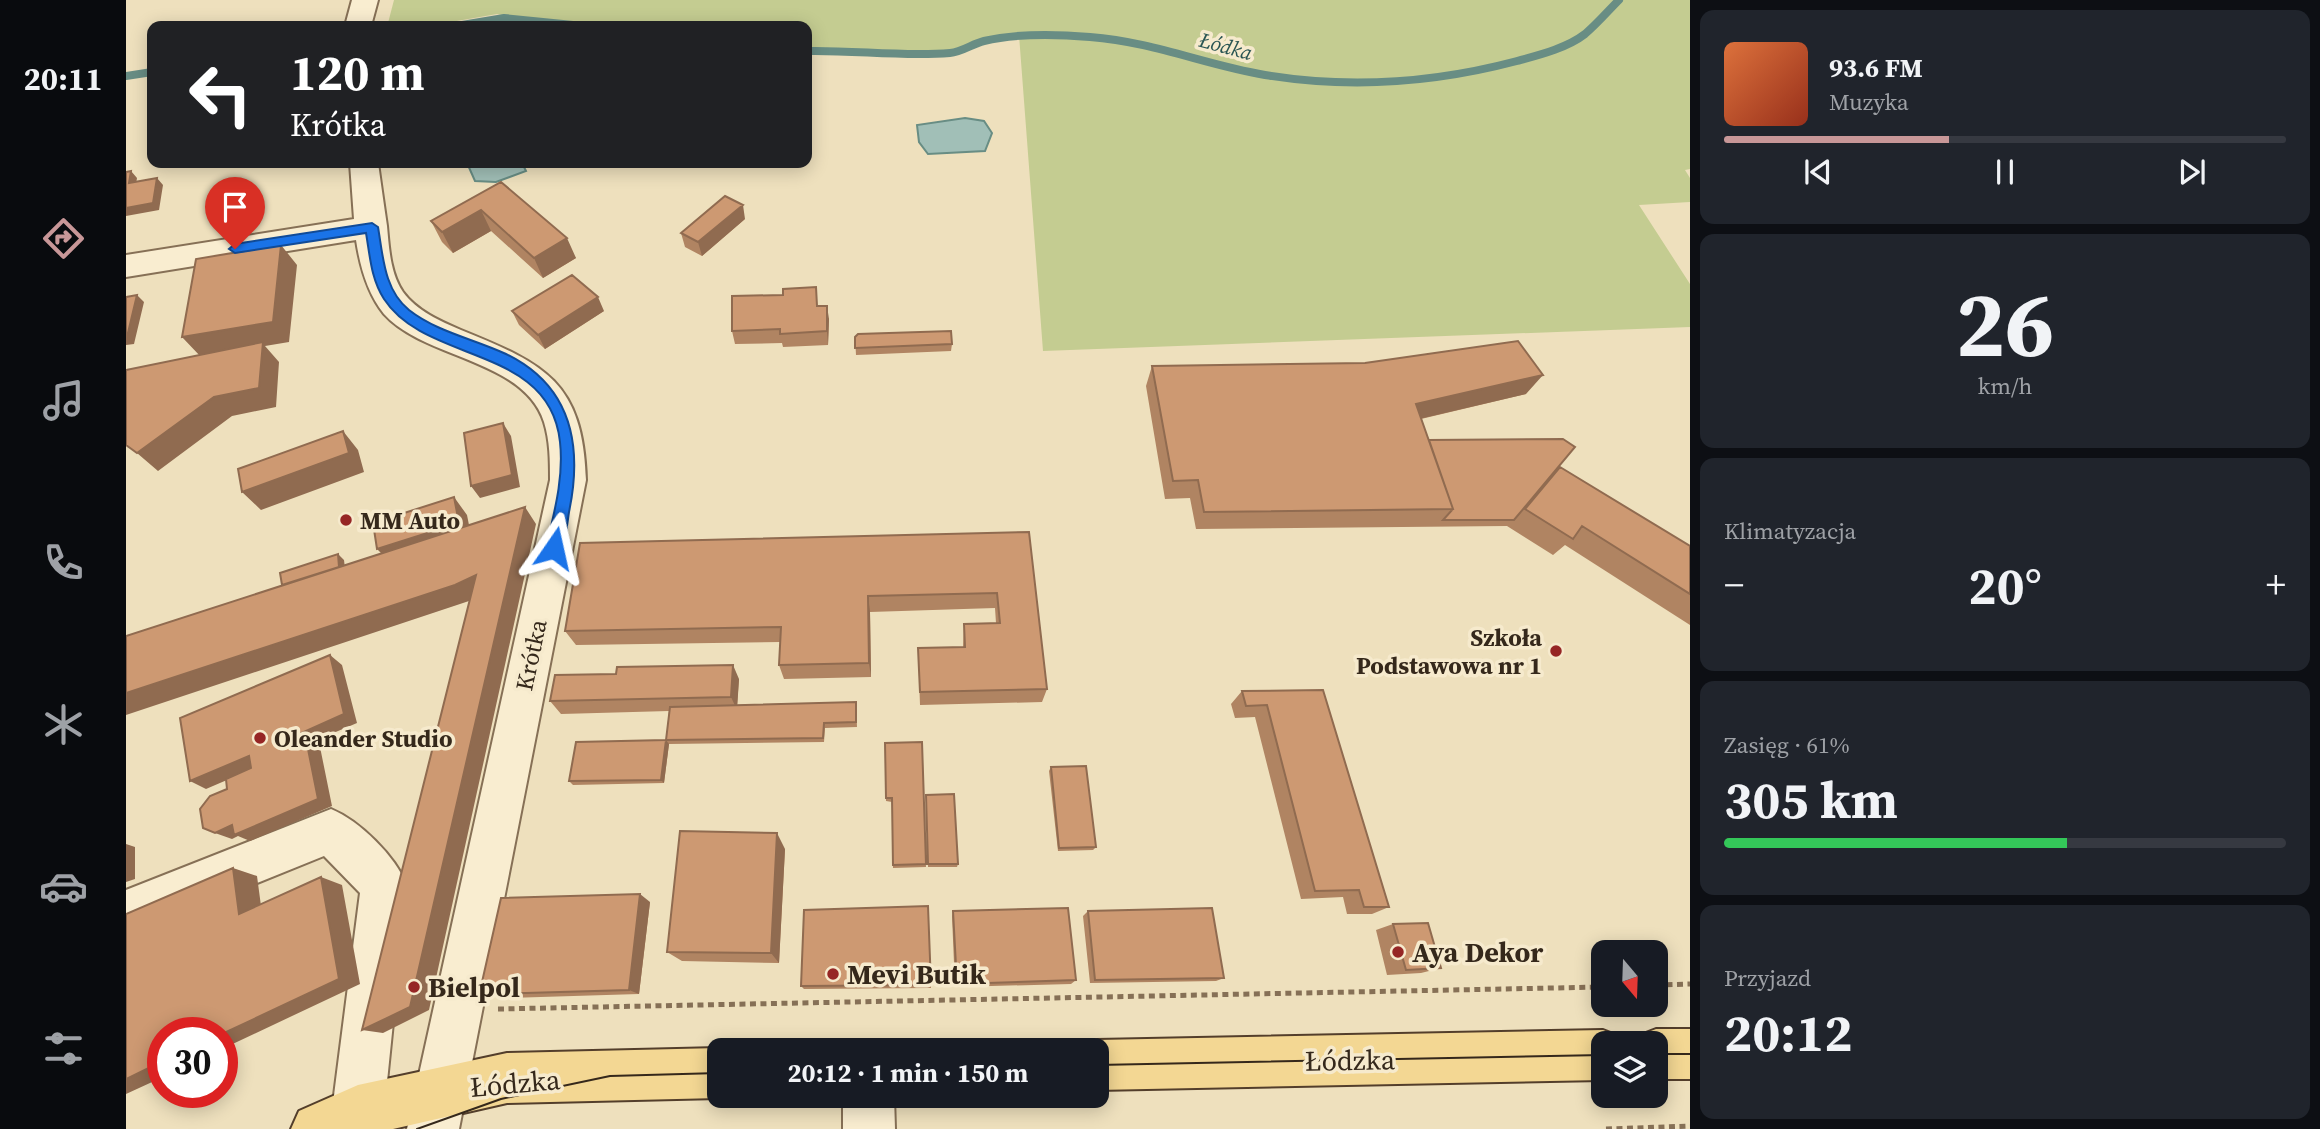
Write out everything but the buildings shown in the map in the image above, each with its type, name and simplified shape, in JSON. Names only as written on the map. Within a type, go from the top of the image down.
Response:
[{"type":"main road","points":[[1668,1054],[1690,1054]]},
{"type":"main road","name":"Łódzka","points":[[1109,1065],[1591,1055]]},
{"type":"main road","name":"Łódzka","points":[[338,1120],[436,1110],[507,1078],[707,1073]]},
{"type":"street","points":[[359,21],[365,0]]},
{"type":"street","name":"Krótka","points":[[365,168],[380,276],[397,307],[422,326],[502,358],[527,373],[555,406],[567,439],[568,480],[436,1110]]},
{"type":"street","points":[[126,265],[372,227]]},
{"type":"street","points":[[126,913],[331,831],[384,885],[338,1120]]},
{"type":"street","points":[[869,1108],[869,1129]]},
{"type":"path","points":[[1668,985],[1690,984]]},
{"type":"path","points":[[454,1018],[481,1009],[1591,987]]},
{"type":"path","points":[[1606,1129],[1690,1126]]},
{"type":"green space","points":[[394,0],[1690,0],[1690,169],[1685,170],[1690,178],[1690,202],[1639,205],[1690,284],[1690,327],[1043,351],[1019,35],[982,41],[958,52],[923,55],[812,53],[812,21],[538,21],[497,14],[457,21],[389,21]]},
{"type":"water","points":[[965,118],[984,121],[992,133],[985,151],[928,154],[919,142],[917,125]]},
{"type":"water","points":[[469,168],[524,168],[526,171],[496,182],[475,181]]},
{"type":"waterway","name":"Łódka","points":[[812,51],[950,53],[997,38],[1063,35],[1136,44],[1265,75],[1329,82],[1392,81],[1423,79],[1486,68],[1552,50],[1585,34],[1619,0]]},
{"type":"waterway","name":"Łódka","points":[[486,21],[504,18],[534,21]]},
{"type":"waterway","name":"Łódka","points":[[126,76],[147,73]]},
{"type":"tram line","points":[[1668,1054],[1690,1054]]},
{"type":"tram line","points":[[1109,1065],[1591,1055]]},
{"type":"tram line","points":[[417,1129],[501,1099],[610,1076],[707,1073]]},
{"type":"place","name":"MM Auto","points":[[346,520]]},
{"type":"place","name":"Szkoła Podstawowa nr 1","points":[[1556,651]]},
{"type":"place","name":"Oleander Studio","points":[[260,738]]},
{"type":"place","name":"Aya Dekor","points":[[1398,952]]},
{"type":"place","name":"Mevi Butik","points":[[833,974]]},
{"type":"place","name":"Bielpol","points":[[414,987]]},
{"type":"route","points":[[235,249],[372,227],[380,276],[397,307],[422,326],[502,358],[527,373],[555,406],[567,439],[569,460],[568,480],[554,548]]}]
